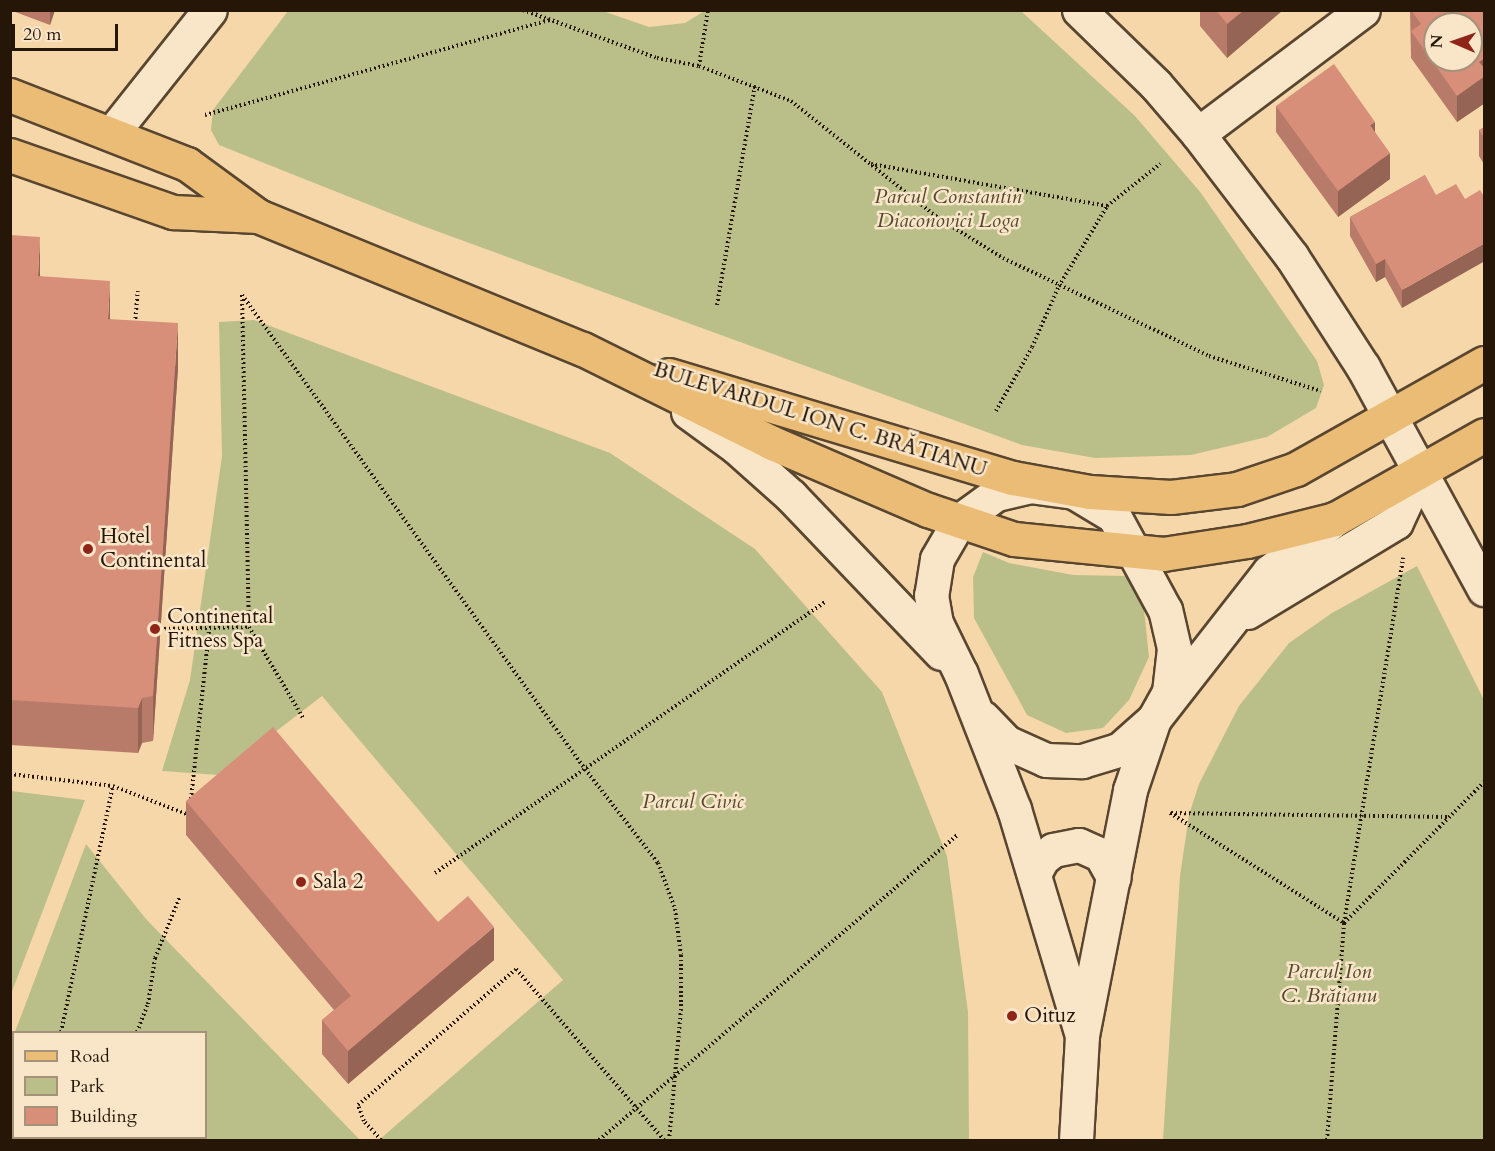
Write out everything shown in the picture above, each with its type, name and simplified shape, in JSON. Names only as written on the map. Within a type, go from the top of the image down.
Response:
[{"type":"main road","name":"BULEVARDUL ION C. BRĂTIANU","points":[[10,95],[187,164],[258,216],[583,349],[770,442],[959,522],[1014,539],[1136,553],[1202,551],[1335,519],[1485,435]]},
{"type":"main road","name":"BULEVARDUL ION C. BRĂTIANU","points":[[10,155],[173,212],[258,216]]},
{"type":"main road","name":"BULEVARDUL ION C. BRĂTIANU","points":[[583,349],[1058,488],[1159,497],[1237,489],[1302,466],[1485,363]]},
{"type":"street","points":[[112,134],[210,10]]},
{"type":"street","points":[[1079,10],[1156,86],[1198,134],[1298,267],[1392,417],[1485,589]]},
{"type":"street","points":[[1198,134],[1363,10]]},
{"type":"street","name":"BULEVARDUL ION C. BRĂTIANU","points":[[583,349],[646,384],[762,468],[831,535],[961,674]]},
{"type":"street","points":[[1231,622],[1396,522],[1420,470]]},
{"type":"street","name":"BULEVARDUL ION C. BRĂTIANU","points":[[1076,1140],[1082,1035],[1130,790],[1154,720],[1172,681],[1174,639],[1165,610],[1136,553],[1109,511],[1080,494],[1040,486],[1005,491],[980,504],[959,522],[937,559],[931,595],[936,623],[961,674],[1014,809],[1082,1035]]},
{"type":"street","name":"BULEVARDUL ION C. BRĂTIANU","points":[[1154,720],[1269,572],[1335,519]]},
{"type":"street","points":[[961,674],[981,716],[994,732],[1021,752],[1046,760],[1082,761],[1110,754],[1134,741],[1154,720]]},
{"type":"street","points":[[1034,874],[1042,858],[1053,850],[1079,845],[1101,855],[1113,878]]},
{"type":"path","points":[[523,10],[657,58],[699,66],[755,85],[791,101],[938,218],[1059,286],[1209,356],[1321,391]]},
{"type":"path","points":[[699,66],[708,10]]},
{"type":"path","points":[[205,115],[551,20]]},
{"type":"path","points":[[717,304],[755,85]]},
{"type":"path","points":[[870,164],[1107,206]]},
{"type":"path","points":[[996,411],[1032,347],[1059,286],[1107,206],[1160,164]]},
{"type":"path","points":[[134,334],[138,291]]},
{"type":"path","points":[[303,718],[249,627],[242,295],[585,769],[645,842],[670,893],[679,933],[682,982],[669,1140]]},
{"type":"path","points":[[1327,1140],[1344,923],[1404,551]]},
{"type":"path","points":[[435,873],[825,603]]},
{"type":"path","points":[[160,629],[209,630],[249,627]]},
{"type":"path","points":[[10,774],[113,786],[189,816],[209,630]]},
{"type":"path","points":[[1344,923],[1485,782]]},
{"type":"path","points":[[60,1031],[113,786]]},
{"type":"path","points":[[1344,923],[1170,813],[1450,817]]},
{"type":"path","points":[[599,1140],[957,835]]},
{"type":"path","points":[[137,1031],[148,1004],[155,958],[180,896]]},
{"type":"path","points":[[381,1140],[364,1121],[358,1105],[516,969],[664,1140]]},
{"type":"green space","name":"Parcul Constantin Diaconovici Loga","points":[[600,10],[649,27],[685,23],[706,10],[1021,11],[1135,116],[1201,193],[1317,361],[1324,385],[1316,408],[1267,437],[1191,455],[1095,458],[1022,445],[420,225],[219,145],[211,130],[213,110],[288,11]]},
{"type":"green space","name":"Parcul Civic","points":[[254,320],[610,453],[755,549],[882,692],[947,856],[968,1012],[969,1140],[379,1140],[563,980],[322,696],[219,775],[162,771],[190,680],[222,456],[219,322]]},
{"type":"green space","points":[[983,552],[1009,563],[1073,575],[1128,576],[1144,610],[1149,657],[1129,700],[1103,728],[1066,733],[1027,715],[974,618],[973,577]]},
{"type":"green space","name":"Parcul Ion C. Brătianu","points":[[1417,566],[1484,700],[1484,1140],[1163,1140],[1180,876],[1189,815],[1199,784],[1239,706],[1289,643],[1332,613]]},
{"type":"green space","points":[[10,791],[85,800],[11,994]]},
{"type":"green space","points":[[86,844],[146,919],[360,1140],[11,1140],[12,1089],[12,1139],[207,1139],[207,1031],[15,1031]]},
{"type":"building","points":[[1216,10],[1244,10],[1227,24]]},
{"type":"building","points":[[1411,10],[1485,10],[1485,58],[1483,59],[1483,12],[1423,12],[1423,48],[1411,31],[1421,24]]},
{"type":"building","points":[[1334,64],[1375,122],[1370,125],[1390,153],[1338,191],[1276,106]]},
{"type":"building","points":[[1483,67],[1485,76],[1457,96],[1440,72],[1483,72]]},
{"type":"building","points":[[1485,127],[1485,139],[1479,130]]},
{"type":"building","points":[[1425,175],[1436,195],[1456,184],[1465,199],[1480,190],[1485,198],[1485,243],[1402,290],[1385,259],[1376,264],[1350,217]]},
{"type":"building","name":"Hotel Continental","points":[[10,235],[40,237],[38,276],[110,281],[108,319],[178,323],[153,696],[142,698],[138,708],[10,700]]},
{"type":"building","name":"Sala 2","points":[[273,727],[438,922],[468,896],[494,927],[348,1051],[322,1020],[351,996],[186,801]]},
{"type":"place","name":"Hotel Continental","points":[[88,549]]},
{"type":"place","name":"Continental Fitness Spa","points":[[155,629]]},
{"type":"place","name":"Sala 2","points":[[301,882]]},
{"type":"place","name":"Oituz","points":[[1012,1016]]}]
